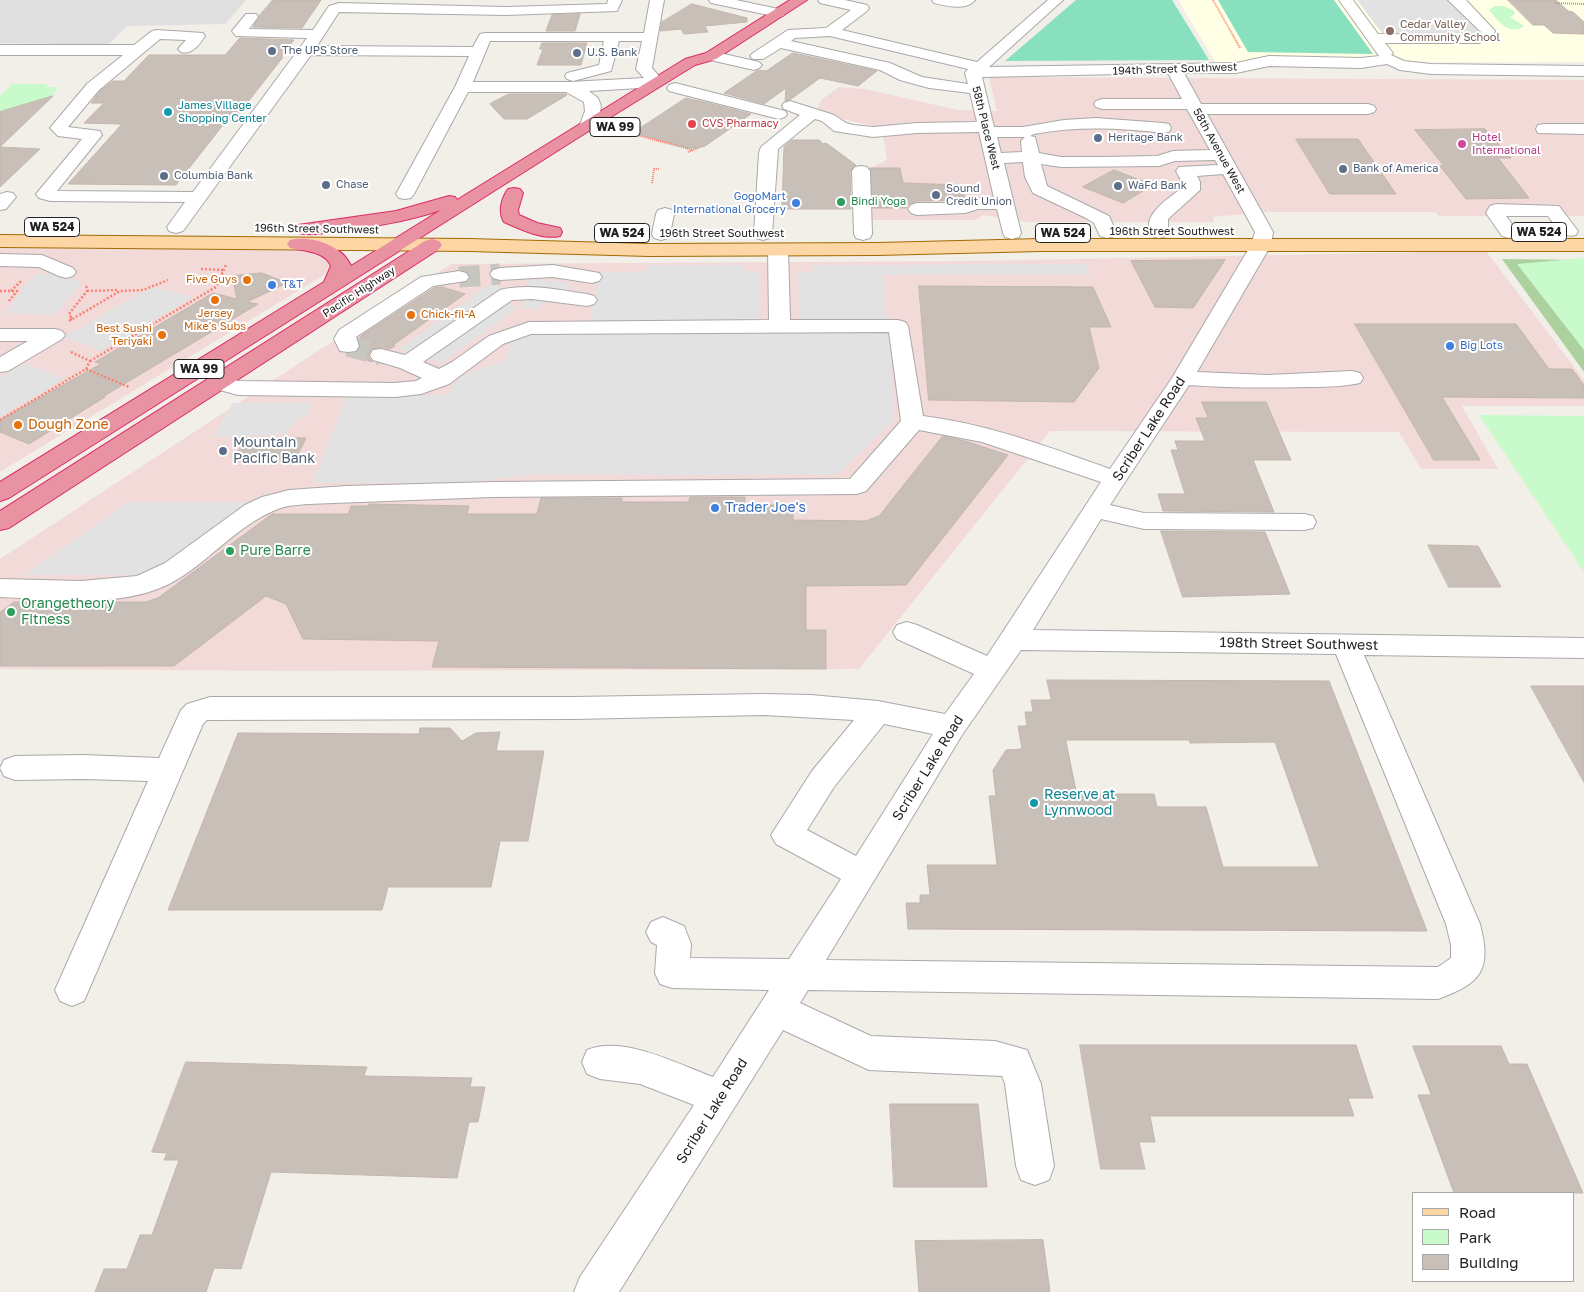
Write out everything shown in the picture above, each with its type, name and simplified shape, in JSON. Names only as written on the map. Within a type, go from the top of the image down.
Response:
[{"type":"highway","name":"Pacific Highway","points":[[0,522],[218,382],[426,238],[497,183],[591,136],[656,82],[690,62],[711,56],[800,0]]},
{"type":"highway","name":"Pacific Highway","points":[[636,114],[707,67],[711,56]]},
{"type":"highway","points":[[301,236],[409,213],[444,203],[497,183]]},
{"type":"highway","name":"Pacific Highway","points":[[426,238],[455,230],[522,188],[509,210],[511,218],[531,227],[553,232]]},
{"type":"highway","points":[[301,236],[336,256],[341,266],[332,286]]},
{"type":"highway","name":"Pacific Highway","points":[[0,493],[397,245]]},
{"type":"main road","name":"196th Street Southwest","points":[[0,226],[176,227],[397,245],[426,238]]},
{"type":"main road","points":[[103,242],[128,234],[168,232],[176,227]]},
{"type":"main road","name":"196th Street Southwest","points":[[455,230],[662,234],[1159,232],[1262,238],[1584,244]]},
{"type":"main road","name":"196th Street Southwest","points":[[0,241],[103,242],[301,236],[426,238],[629,250],[778,250],[978,247],[1577,231]]},
{"type":"main road","points":[[978,247],[980,242],[1010,237],[1012,233]]},
{"type":"main road","points":[[778,250],[786,243],[817,234]]},
{"type":"street","points":[[176,227],[307,50],[334,9],[339,6],[506,11],[612,8],[615,0]]},
{"type":"street","points":[[656,0],[644,69],[656,82]]},
{"type":"street","points":[[716,0],[748,3],[778,13]]},
{"type":"street","points":[[825,0],[862,8],[830,32]]},
{"type":"street","points":[[939,0],[963,3],[968,0]]},
{"type":"street","name":"58th Place West","points":[[1012,233],[977,89],[976,70],[1056,0]]},
{"type":"street","points":[[1346,0],[1375,38],[1388,59]]},
{"type":"street","points":[[1375,38],[1480,39],[1487,35],[1488,31],[1460,2],[1455,0]]},
{"type":"street","points":[[238,31],[251,17]]},
{"type":"street","points":[[758,26],[794,34]]},
{"type":"street","points":[[198,197],[50,196],[45,194],[94,135],[64,132],[58,128],[93,87],[157,34],[198,36],[238,31],[241,33],[318,34]]},
{"type":"street","name":"194th Street Southwest","points":[[794,34],[830,32],[976,70],[997,71],[1174,70],[1236,68],[1269,61],[1361,63],[1388,59],[1400,65],[1431,70],[1584,71]]},
{"type":"street","points":[[765,53],[794,34]]},
{"type":"street","points":[[186,49],[198,36]]},
{"type":"street","points":[[405,194],[463,87],[484,37],[650,37]]},
{"type":"street","points":[[523,72],[572,76],[606,68],[612,37]]},
{"type":"street","points":[[734,42],[765,53]]},
{"type":"street","points":[[0,50],[138,50]]},
{"type":"street","points":[[307,50],[478,52]]},
{"type":"street","points":[[711,56],[765,53],[885,66],[897,75],[939,85],[977,89]]},
{"type":"street","name":"58th Avenue West","points":[[1174,70],[1194,106],[1202,130],[1225,163],[1262,238]]},
{"type":"street","points":[[463,87],[569,87],[656,82]]},
{"type":"street","points":[[569,87],[584,94],[593,102],[591,136]]},
{"type":"street","points":[[675,88],[812,114],[828,118],[840,127],[873,132],[917,128],[1027,132],[1029,130],[1062,124],[1089,122],[1164,130],[1202,130]]},
{"type":"street","points":[[1102,104],[1368,109]]},
{"type":"street","points":[[1152,105],[1164,130],[1173,156]]},
{"type":"street","points":[[763,234],[770,147],[812,114]]},
{"type":"street","points":[[1544,129],[1584,129]]},
{"type":"street","points":[[1027,132],[1033,158],[1034,177],[1039,189]]},
{"type":"street","points":[[994,158],[1033,158],[1061,162],[1103,162],[1159,161],[1173,156],[1225,163]]},
{"type":"street","points":[[1159,232],[1159,218],[1168,208],[1191,190],[1185,171],[1225,163]]},
{"type":"street","points":[[860,171],[863,234]]},
{"type":"street","points":[[918,209],[965,208],[1003,196],[1039,189],[1093,214],[1102,220],[1107,232]]},
{"type":"street","points":[[1509,232],[1495,213],[1496,210],[1552,210],[1577,231]]},
{"type":"street","points":[[662,234],[665,214]]},
{"type":"street","name":"Scriber Lake Road","points":[[595,1292],[721,1098],[952,727],[1013,640],[1095,510],[1183,378],[1262,238]]},
{"type":"street","points":[[778,250],[780,327]]},
{"type":"street","points":[[0,260],[42,261],[66,272]]},
{"type":"street","points":[[500,274],[553,272],[592,277]]},
{"type":"street","points":[[348,346],[345,339],[346,334],[406,293],[428,282],[459,277]]},
{"type":"street","points":[[408,363],[506,294],[532,293],[587,300]]},
{"type":"street","points":[[218,382],[238,388],[395,390],[421,387],[441,379],[496,340],[529,328],[898,326],[913,422]]},
{"type":"street","points":[[0,335],[55,335],[0,366]]},
{"type":"street","points":[[381,355],[408,363],[441,379]]},
{"type":"street","points":[[1183,378],[1243,382],[1298,382],[1352,378]]},
{"type":"street","points":[[913,422],[944,425],[996,438],[1116,479]]},
{"type":"street","points":[[0,588],[109,589],[139,586],[159,578],[179,566],[251,511],[286,498],[342,493],[518,488],[857,486],[913,422]]},
{"type":"street","points":[[1095,510],[1144,521],[1304,522]]},
{"type":"street","points":[[907,632],[991,670]]},
{"type":"street","name":"198th Street Southwest","points":[[1013,640],[1584,648]]},
{"type":"street","points":[[663,932],[672,936],[674,944],[672,973],[1438,983],[1454,978],[1466,967],[1470,949],[1463,924],[1346,645]]},
{"type":"street","points":[[72,990],[190,718],[197,712],[210,708],[572,708],[750,704],[815,706],[878,712],[952,727]]},
{"type":"street","points":[[862,874],[786,835],[824,779],[878,712]]},
{"type":"street","points":[[15,768],[84,766],[167,770]]},
{"type":"street","points":[[776,1009],[868,1053],[995,1058],[1014,1062],[1023,1084],[1035,1166]]},
{"type":"street","points":[[600,1062],[640,1067],[721,1098]]},
{"type":"path","points":[[1213,0],[1243,54]]},
{"type":"path","points":[[1555,3],[1584,4]]},
{"type":"path","points":[[629,133],[693,150]]},
{"type":"path","points":[[688,152],[698,148]]},
{"type":"path","points":[[652,183],[654,169],[659,169]]},
{"type":"path","points":[[0,420],[86,369],[90,361],[216,287],[226,265]]},
{"type":"path","points":[[201,269],[223,270]]},
{"type":"path","points":[[87,291],[85,286],[90,279]]},
{"type":"path","points":[[87,291],[143,290],[168,280]]},
{"type":"path","points":[[65,325],[120,290]]},
{"type":"path","points":[[0,291],[17,291],[9,301]]},
{"type":"path","points":[[72,319],[69,314],[87,291]]},
{"type":"path","points":[[67,350],[90,361]]},
{"type":"path","points":[[86,369],[133,389]]},
{"type":"shaded area","points":[[0,0],[246,0],[225,24],[127,26],[108,45],[0,43]]},
{"type":"shaded area","name":"Cedar Valley Community School","points":[[1178,0],[1584,0],[1584,62],[1216,63]]},
{"type":"shaded area","points":[[1357,0],[1451,0],[1485,38],[1385,37]]},
{"type":"shaded area","points":[[989,77],[1584,80],[1584,216],[1439,216],[1435,212],[1266,212],[1213,217],[1214,222],[1028,222],[983,215],[976,220],[870,220],[867,170],[887,160],[882,128],[816,113],[821,100],[839,87],[865,89],[958,110],[997,111]]},
{"type":"shaded area","points":[[0,246],[304,251],[326,256],[331,264],[326,273],[321,277],[0,472]]},
{"type":"shaded area","points":[[1486,251],[1584,380],[1584,406],[1462,406],[1498,469],[1421,469],[1399,432],[1050,431],[859,669],[293,671],[0,669],[0,559],[451,264],[972,261]]},
{"type":"shaded area","points":[[1087,264],[1091,275],[883,275],[887,320],[799,320],[798,272],[814,272],[814,265]]},
{"type":"shaded area","points":[[649,265],[744,265],[743,271],[759,271],[759,320],[590,320],[599,273],[646,271]]},
{"type":"shaded area","points":[[36,273],[51,274],[82,281],[56,315],[5,313]]},
{"type":"shaded area","points":[[529,279],[572,284],[553,303],[544,300],[541,301],[539,309],[522,308]]},
{"type":"shaded area","points":[[490,284],[507,289],[505,303],[519,307],[442,363],[399,349]]},
{"type":"shaded area","points":[[151,287],[194,297],[101,351],[64,337]]},
{"type":"shaded area","points":[[539,332],[890,332],[894,420],[837,475],[525,475],[468,483],[312,483],[347,396],[446,395],[461,376],[505,360],[511,342]]},
{"type":"shaded area","points":[[25,363],[64,379],[0,417],[0,378]]},
{"type":"shaded area","points":[[233,403],[312,403],[308,414],[290,426],[286,435],[212,437]]},
{"type":"shaded area","points":[[129,502],[250,502],[155,571],[144,575],[24,575]]},
{"type":"green space","points":[[1076,0],[1172,0],[1209,60],[1005,61]]},
{"type":"green space","points":[[1218,0],[1334,0],[1373,54],[1248,52]]},
{"type":"green space","points":[[1495,6],[1503,6],[1513,10],[1515,14],[1510,17],[1524,26],[1514,30],[1504,26],[1489,10]]},
{"type":"green space","points":[[12,84],[48,84],[45,87],[59,87],[43,105],[23,105],[0,112],[0,96]]},
{"type":"green space","points":[[1584,258],[1584,350],[1517,264]]},
{"type":"green space","points":[[1502,259],[1584,260],[1584,372]]},
{"type":"green space","points":[[1479,415],[1584,416],[1584,572]]},
{"type":"building","points":[[273,0],[321,0],[302,28],[253,27],[259,16]]},
{"type":"building","points":[[1508,0],[1556,0],[1584,22],[1584,34],[1553,33],[1544,25],[1533,25]]},
{"type":"building","points":[[692,4],[747,18],[747,22],[705,26],[708,32],[684,34],[681,29],[660,31],[662,22]]},
{"type":"building","points":[[580,14],[575,31],[546,31],[552,15]]},
{"type":"building","name":"James Village Shopping Center","points":[[240,38],[294,40],[233,121],[226,121],[176,185],[68,184],[122,124],[84,123],[104,103],[91,103],[100,91],[113,81],[124,81],[149,55],[225,55]]},
{"type":"building","name":"U.S. Bank","points":[[542,43],[587,43],[581,65],[537,65],[543,49],[540,49]]},
{"type":"building","points":[[793,53],[877,71],[858,86],[820,78],[791,99],[785,101],[786,88],[764,104],[724,93],[758,70],[766,71]]},
{"type":"building","points":[[509,94],[567,95],[527,119],[504,119],[490,104]]},
{"type":"building","points":[[53,96],[0,147],[0,112]]},
{"type":"building","name":"CVS Pharmacy","points":[[686,98],[751,114],[705,146],[698,148],[687,148],[633,133]]},
{"type":"building","points":[[1485,129],[1511,158],[1498,158],[1529,198],[1466,199],[1440,166],[1444,166],[1415,130]]},
{"type":"building","points":[[1296,139],[1358,139],[1396,194],[1330,194]]},
{"type":"building","points":[[792,140],[819,140],[856,165],[850,171],[851,209],[782,209],[784,147]]},
{"type":"building","points":[[0,147],[40,149],[0,187]]},
{"type":"building","points":[[870,168],[900,168],[903,183],[962,185],[965,200],[917,201],[907,205],[906,208],[873,208]]},
{"type":"building","name":"WaFd Bank","points":[[1114,170],[1153,185],[1123,203],[1083,187]]},
{"type":"building","points":[[1225,260],[1193,308],[1155,307],[1131,261]]},
{"type":"building","points":[[262,273],[287,283],[247,302],[258,304],[104,396],[29,444],[0,432],[0,420],[101,364],[95,362],[213,293],[237,299],[232,276]]},
{"type":"building","points":[[919,286],[1093,287],[1111,327],[1089,327],[1099,368],[1074,402],[929,400]]},
{"type":"building","name":"Chick-fil-A","points":[[442,287],[465,294],[390,349],[381,347],[371,349],[368,356],[372,362],[351,354],[358,352],[361,345],[359,339],[362,335],[434,288]]},
{"type":"building","name":"Big Lots","points":[[1355,324],[1516,324],[1549,369],[1572,369],[1584,385],[1584,398],[1442,397],[1480,460],[1434,460]]},
{"type":"building","points":[[1202,402],[1266,402],[1291,460],[1253,460],[1274,512],[1163,511],[1158,494],[1185,494],[1171,450],[1178,450],[1175,441],[1205,441],[1196,418],[1208,418]]},
{"type":"building","points":[[943,436],[1008,455],[906,585],[806,586],[806,630],[826,630],[826,669],[432,667],[439,641],[303,639],[286,604],[266,596],[174,666],[0,666],[0,612],[14,602],[146,602],[158,598],[272,514],[348,514],[351,506],[368,506],[369,504],[469,506],[467,514],[537,514],[541,498],[622,498],[622,502],[689,502],[690,497],[745,497],[744,505],[793,505],[793,520],[866,521],[879,516]]},
{"type":"building","points":[[246,438],[306,438],[295,461],[233,461]]},
{"type":"building","points":[[1161,531],[1265,532],[1290,594],[1183,597]]},
{"type":"building","points":[[1428,545],[1478,546],[1501,587],[1449,587]]},
{"type":"building","name":"Reserve at Lynnwood","points":[[1047,680],[1329,681],[1427,931],[908,929],[906,903],[920,903],[920,895],[930,895],[927,865],[997,865],[989,796],[996,796],[993,770],[1006,750],[1022,749],[1018,726],[1027,726],[1025,712],[1033,712],[1031,700],[1051,700]],"holes":[[[1066,740],[1189,740],[1190,743],[1275,742],[1319,867],[1223,867],[1206,807],[1157,807],[1154,794],[1077,794]]]},
{"type":"building","points":[[1531,686],[1584,686],[1584,782]]},
{"type":"building","points":[[420,728],[450,728],[462,741],[476,733],[500,732],[496,751],[544,751],[528,841],[500,841],[491,887],[388,887],[382,910],[168,910],[238,733],[419,734]]},
{"type":"building","points":[[1080,1045],[1356,1045],[1373,1098],[1348,1098],[1354,1116],[1150,1116],[1155,1142],[1139,1142],[1145,1169],[1101,1169]]},
{"type":"building","points":[[1413,1046],[1501,1046],[1509,1064],[1527,1064],[1583,1193],[1454,1192],[1418,1095],[1431,1095]]},
{"type":"building","points":[[186,1062],[367,1067],[364,1076],[472,1078],[470,1087],[485,1087],[478,1122],[469,1122],[457,1178],[271,1172],[241,1269],[214,1268],[206,1292],[95,1292],[104,1269],[127,1269],[140,1235],[152,1235],[179,1160],[164,1160],[167,1153],[152,1152]]},
{"type":"building","points":[[890,1104],[978,1104],[987,1187],[894,1187]]},
{"type":"building","points":[[1043,1240],[1050,1292],[919,1292],[915,1241]]},
{"type":"tunnel","points":[[459,277],[500,274]]},
{"type":"tunnel","points":[[348,346],[381,355]]},
{"type":"place","name":"Cedar Valley Community School","points":[[1390,31]]},
{"type":"place","name":"The UPS Store","points":[[272,51]]},
{"type":"place","name":"U.S. Bank","points":[[577,53]]},
{"type":"place","name":"James Village Shopping Center","points":[[168,112]]},
{"type":"place","name":"CVS Pharmacy","points":[[692,124]]},
{"type":"place","name":"Heritage Bank","points":[[1098,138]]},
{"type":"place","name":"Hotel International","points":[[1462,144]]},
{"type":"place","name":"Bank of America","points":[[1343,169]]},
{"type":"place","name":"Columbia Bank","points":[[164,176]]},
{"type":"place","name":"Chase","points":[[326,185]]},
{"type":"place","name":"WaFd Bank","points":[[1118,186]]},
{"type":"place","name":"Sound Credit Union","points":[[936,195]]},
{"type":"place","name":"Bindi Yoga","points":[[841,202]]},
{"type":"place","name":"GogoMart International Grocery","points":[[796,203]]},
{"type":"place","name":"Five Guys","points":[[247,280]]},
{"type":"place","name":"T&T","points":[[272,285]]},
{"type":"place","name":"Jersey Mike's Subs","points":[[215,300]]},
{"type":"place","name":"Chick-fil-A","points":[[411,315]]},
{"type":"place","name":"Best Sushi Teriyaki","points":[[162,335]]},
{"type":"place","name":"Big Lots","points":[[1450,346]]},
{"type":"place","name":"Dough Zone","points":[[18,425]]},
{"type":"place","name":"Mountain Pacific Bank","points":[[223,451]]},
{"type":"place","name":"Trader Joe's","points":[[715,508]]},
{"type":"place","name":"Pure Barre","points":[[230,551]]},
{"type":"place","name":"Orangetheory Fitness","points":[[11,612]]},
{"type":"place","name":"Reserve at Lynnwood","points":[[1034,803]]}]
